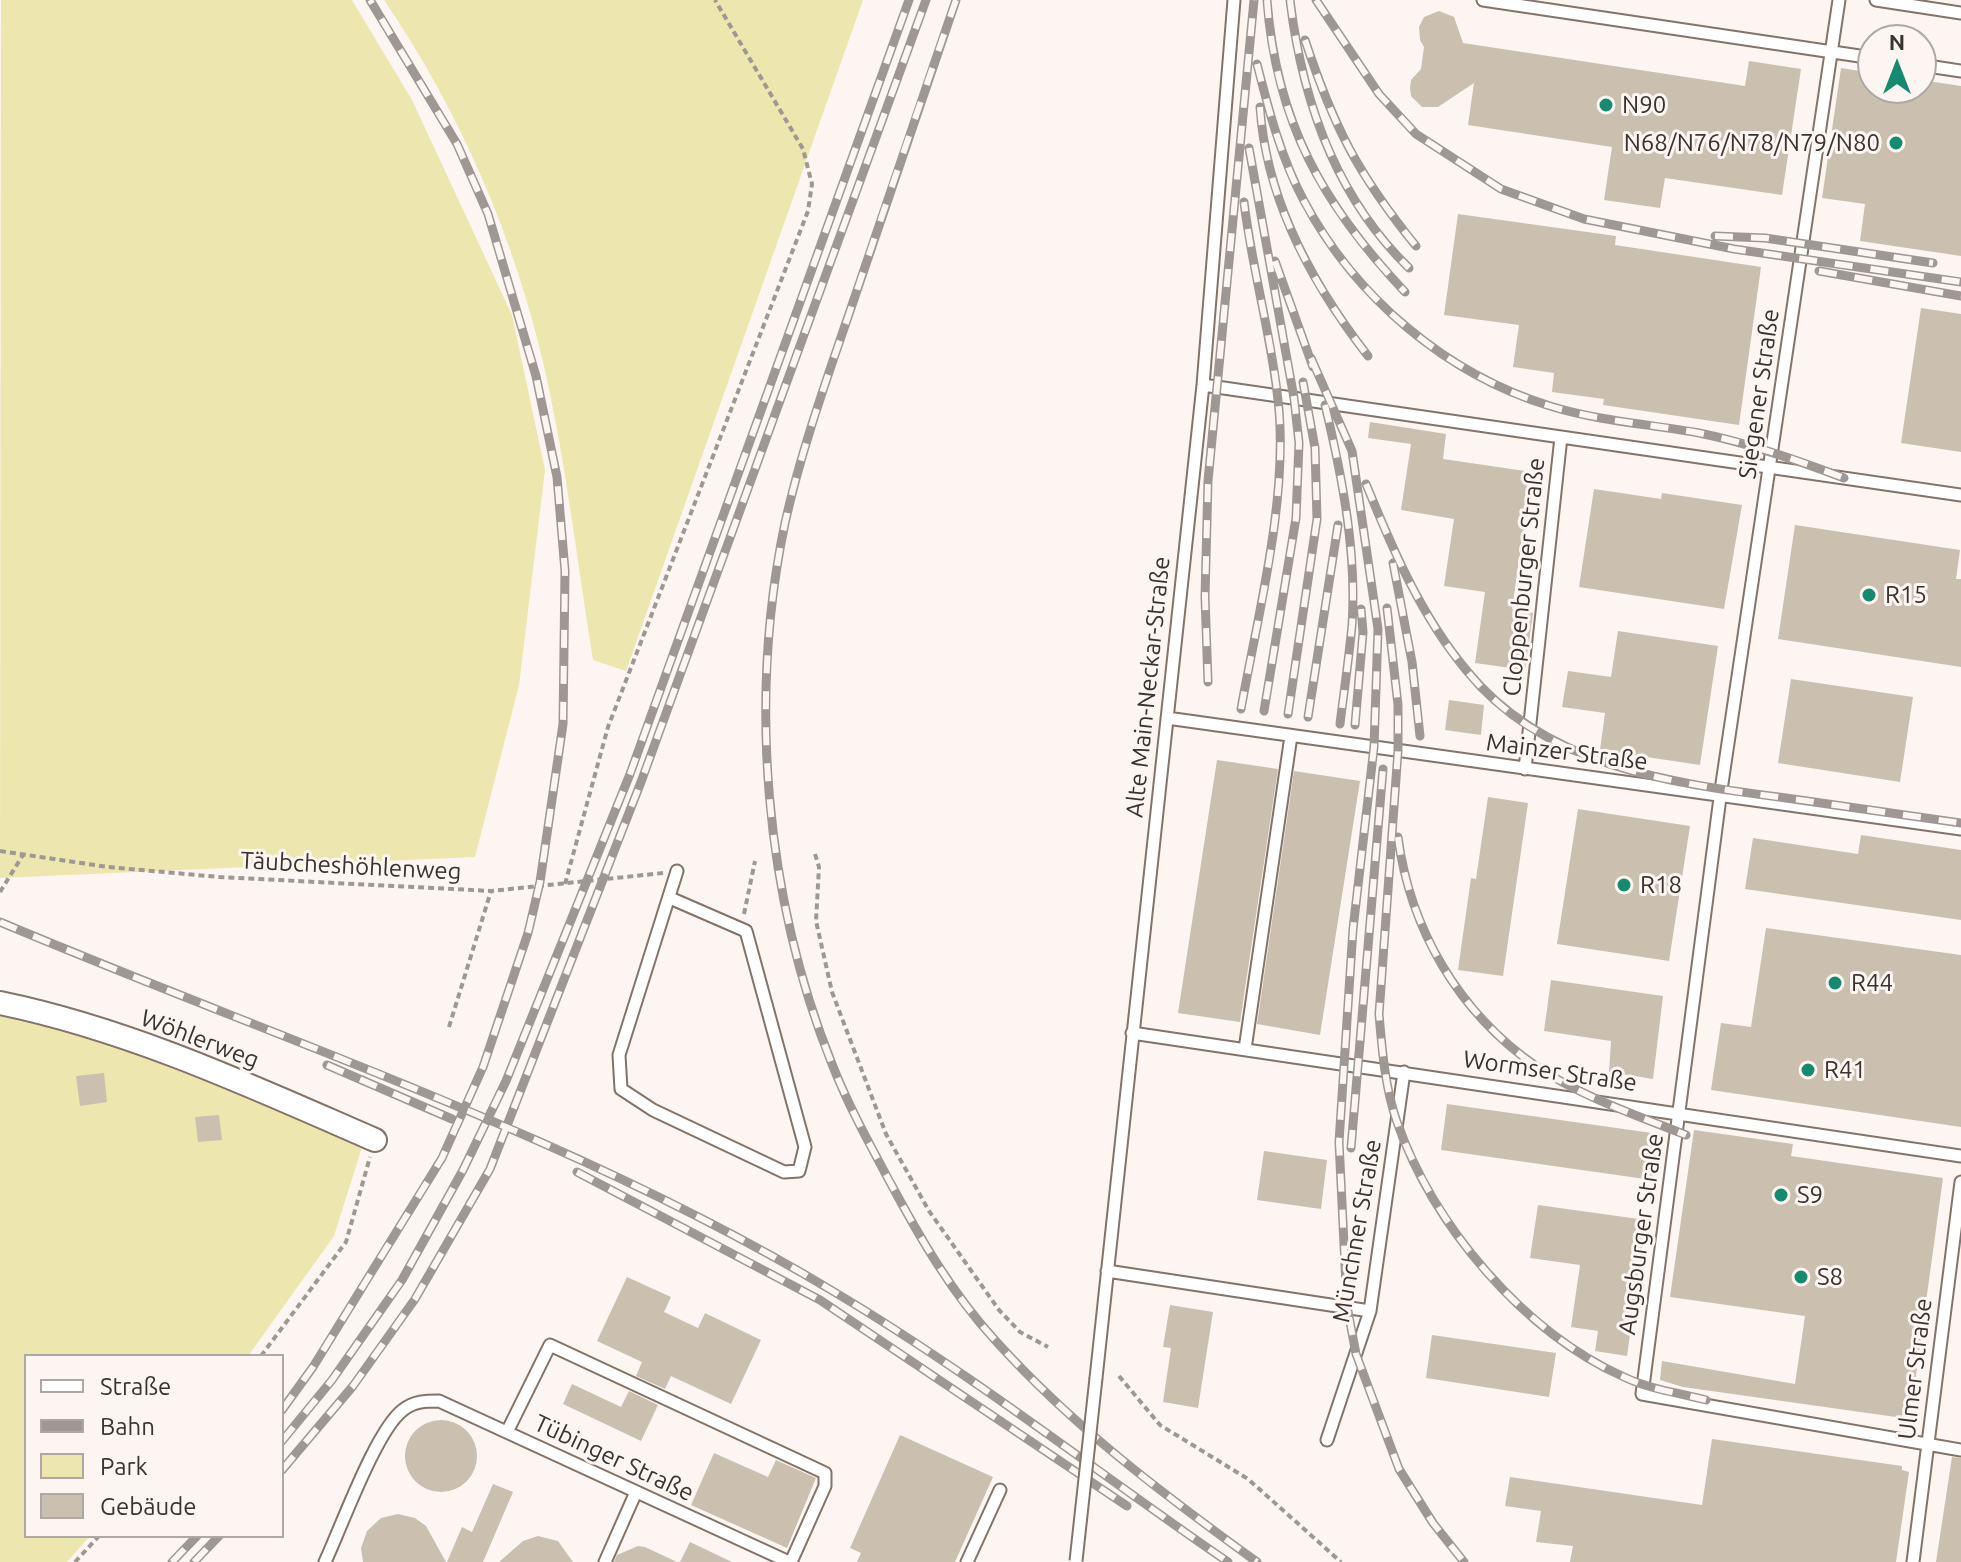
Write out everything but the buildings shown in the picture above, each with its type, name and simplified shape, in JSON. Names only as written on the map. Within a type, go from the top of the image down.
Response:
[{"type":"street","name":"Wöhlerweg","points":[[0,1003],[49,1013],[143,1042],[375,1140]]},
{"type":"lane","name":"Alte Main-Neckar-Straße","points":[[1076,1561],[1203,385],[1234,0]]},
{"type":"lane","points":[[1483,0],[1549,6],[1857,56]]},
{"type":"lane","name":"Siegener Straße","points":[[1721,794],[1839,0]]},
{"type":"lane","points":[[1876,0],[1961,13]]},
{"type":"lane","points":[[1937,67],[1961,71]]},
{"type":"lane","points":[[1203,385],[1961,495]]},
{"type":"lane","name":"Cloppenburger Straße","points":[[1525,769],[1561,437]]},
{"type":"lane","name":"Mainzer Straße","points":[[1167,718],[1961,829]]},
{"type":"lane","points":[[1245,1049],[1291,736]]},
{"type":"lane","name":"Augsburger Straße","points":[[1721,794],[1642,1394],[1928,1445]]},
{"type":"lane","points":[[670,898],[746,931],[805,1147],[799,1171],[784,1172],[653,1110],[621,1089],[617,1077],[619,1055],[677,871]]},
{"type":"lane","name":"Wormser Straße","points":[[1132,1033],[1961,1156]]},
{"type":"lane","name":"Münchner Straße","points":[[1327,1440],[1370,1311],[1404,1072]]},
{"type":"lane","name":"Ulmer Straße","points":[[1913,1562],[1961,1182]]},
{"type":"lane","points":[[1107,1271],[1370,1311]]},
{"type":"lane","points":[[507,1432],[550,1345],[611,1371],[825,1473],[825,1486],[790,1562]]},
{"type":"lane","name":"Tübinger Straße","points":[[325,1562],[383,1435],[401,1410],[420,1401],[439,1401],[790,1562]]},
{"type":"lane","points":[[1928,1445],[1961,1450]]},
{"type":"lane","points":[[967,1562],[1000,1490]]},
{"type":"lane","points":[[605,1562],[636,1492]]},
{"type":"path","points":[[565,884],[608,727],[808,211],[812,184],[803,149],[715,0]]},
{"type":"path","name":"Täubcheshöhlenweg","points":[[0,851],[219,877],[491,891],[677,871]]},
{"type":"path","points":[[815,854],[819,867],[818,939],[832,992],[886,1134],[929,1211],[999,1310],[1020,1332],[1048,1347]]},
{"type":"path","points":[[0,892],[23,855]]},
{"type":"path","points":[[741,928],[755,861]]},
{"type":"path","points":[[449,1027],[491,891]]},
{"type":"path","points":[[262,1354],[346,1242],[375,1140]]},
{"type":"path","points":[[1119,1376],[1160,1425],[1248,1479],[1341,1562]]},
{"type":"path","points":[[75,1562],[97,1538]]},
{"type":"green space","points":[[1,0],[352,0],[412,100],[512,315],[545,470],[519,685],[475,857],[0,878]]},
{"type":"green space","points":[[384,0],[863,0],[626,671],[593,660],[552,402],[517,269],[460,130]]},
{"type":"green space","points":[[0,1010],[114,1039],[363,1144],[334,1236],[249,1354],[24,1354],[24,1538],[88,1538],[67,1562],[0,1562]]},
{"type":"railway","points":[[284,1407],[313,1367],[442,1158],[483,1067],[528,933],[540,882],[563,724],[565,571],[557,477],[536,376],[488,214],[457,144],[370,0]]},
{"type":"railway","points":[[284,1439],[332,1380],[402,1280],[463,1170],[506,1081],[630,774],[909,0]]},
{"type":"railway","points":[[284,1468],[353,1386],[415,1299],[490,1169],[641,782],[926,0]]},
{"type":"railway","points":[[956,0],[823,390],[785,523],[767,659],[766,728],[778,866],[791,934],[809,1000],[838,1079],[902,1204],[951,1284],[994,1339],[1055,1401],[1153,1484],[1257,1562]]},
{"type":"railway","points":[[1208,682],[1205,597],[1208,481],[1254,0]]},
{"type":"railway","points":[[1267,0],[1281,85],[1309,159],[1350,227],[1405,292]]},
{"type":"railway","points":[[1290,0],[1303,74],[1327,145],[1361,210],[1409,268]]},
{"type":"railway","points":[[1316,0],[1379,94],[1416,134],[1501,189],[1584,219],[1734,249],[1961,282]]},
{"type":"railway","points":[[1305,40],[1326,99],[1350,149],[1378,196],[1416,246]]},
{"type":"railway","points":[[1257,64],[1282,151],[1304,201],[1325,236],[1377,300],[1407,328],[1440,352],[1475,374],[1550,406],[1605,419],[1718,437],[1773,452],[1844,478]]},
{"type":"railway","points":[[1260,107],[1272,175],[1295,239],[1328,300],[1368,356]]},
{"type":"railway","points":[[1249,148],[1294,398],[1299,443],[1296,518],[1264,711]]},
{"type":"railway","points":[[1241,709],[1276,515],[1280,437],[1275,375],[1244,202]]},
{"type":"railway","points":[[1715,236],[1765,238],[1933,263]]},
{"type":"railway","points":[[1275,261],[1313,367]]},
{"type":"railway","points":[[1819,271],[1961,296]]},
{"type":"railway","points":[[1311,358],[1352,451],[1378,629],[1374,747],[1353,929],[1339,1142],[1347,1306],[1356,1354],[1399,1469],[1433,1523],[1464,1562]]},
{"type":"railway","points":[[1288,714],[1317,519],[1315,448],[1303,382]]},
{"type":"railway","points":[[1325,405],[1342,487],[1352,570],[1352,625],[1340,724]]},
{"type":"railway","points":[[1366,484],[1409,582],[1451,650],[1498,703],[1534,729],[1572,749],[1655,777],[1961,823]]},
{"type":"railway","points":[[1308,717],[1338,525]]},
{"type":"railway","points":[[1393,563],[1412,662],[1420,736]]},
{"type":"railway","points":[[1387,608],[1398,705],[1398,751],[1379,1014],[1387,1082],[1397,1122],[1433,1199],[1458,1236],[1517,1304],[1551,1333],[1624,1377],[1654,1388],[1706,1400]]},
{"type":"railway","points":[[1355,725],[1363,632],[1361,609]]},
{"type":"railway","points":[[1351,1148],[1383,769]]},
{"type":"railway","points":[[1398,837],[1404,871],[1427,936],[1462,995],[1484,1021],[1508,1045],[1553,1077],[1686,1135]]},
{"type":"railway","points":[[0,922],[531,1138],[635,1185],[737,1237],[887,1324],[1228,1562]]},
{"type":"railway","points":[[327,1065],[452,1119]]},
{"type":"railway","points":[[577,1172],[820,1300],[1127,1506]]},
{"type":"railway","points":[[172,1562],[195,1538]]},
{"type":"railway","points":[[194,1562],[217,1538]]},
{"type":"place","name":"N90","points":[[1606,105]]},
{"type":"place","name":"N68/N76/N78/N79/N80","points":[[1896,143]]},
{"type":"place","name":"R15","points":[[1869,595]]},
{"type":"place","name":"R18","points":[[1624,885]]},
{"type":"place","name":"R44","points":[[1835,983]]},
{"type":"place","name":"R41","points":[[1808,1070]]},
{"type":"place","name":"S9","points":[[1781,1195]]},
{"type":"place","name":"S8","points":[[1801,1277]]}]
